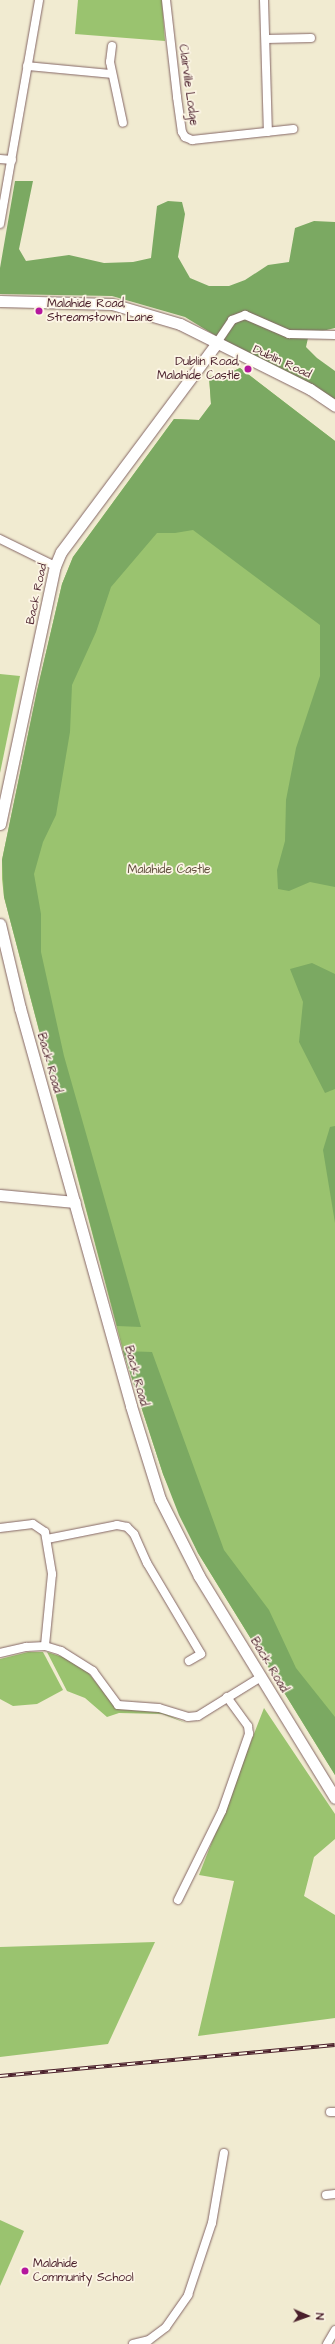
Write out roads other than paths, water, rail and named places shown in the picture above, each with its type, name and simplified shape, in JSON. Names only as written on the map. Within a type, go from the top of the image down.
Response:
[{"type":"street","points":[[0,224],[39,0]]},
{"type":"street","name":"Clairville Lodge","points":[[166,0],[183,135],[192,140],[293,129]]},
{"type":"street","points":[[264,0],[268,132]]},
{"type":"street","points":[[266,39],[311,38]]},
{"type":"street","points":[[112,46],[112,74],[123,123]]},
{"type":"street","points":[[27,66],[112,74]]},
{"type":"street","points":[[0,159],[12,160]]},
{"type":"street","name":"Dublin Road","points":[[0,301],[112,304],[180,324],[216,344],[310,389],[335,406]]},
{"type":"street","points":[[216,344],[232,320],[245,315],[289,334],[315,336],[335,335]]},
{"type":"street","name":"Back Road","points":[[0,824],[55,566],[69,541],[216,344]]},
{"type":"street","points":[[0,539],[55,566]]},
{"type":"street","name":"Back Road","points":[[0,924],[20,1008],[131,1406],[160,1499],[199,1576],[335,1798]]},
{"type":"street","points":[[0,1196],[75,1202]]},
{"type":"street","points":[[0,1528],[38,1525],[45,1532],[52,1574],[45,1646]]},
{"type":"street","points":[[47,1539],[117,1525],[128,1527],[134,1534],[147,1563],[201,1654],[189,1661]]},
{"type":"street","points":[[0,1653],[16,1648],[45,1646],[67,1653],[82,1662],[99,1679],[114,1703],[122,1707],[159,1708],[176,1715],[192,1718],[261,1677]]},
{"type":"street","points":[[178,1900],[222,1811],[249,1734],[248,1726],[227,1697]]},
{"type":"street","points":[[133,2344],[149,2340],[166,2327],[188,2295],[212,2223],[224,2153]]},
{"type":"street","points":[[326,2195],[335,2194]]},
{"type":"street","points":[[326,2344],[335,2330]]},
{"type":"railway","points":[[0,2076],[335,2045]]},
{"type":"place","name":"Malahide Road, Streamstown Lane","points":[[39,311]]},
{"type":"place","name":"Dublin Road, Malahide Castle","points":[[248,369]]},
{"type":"place","name":"Malahide Community School","points":[[25,2271]]},
{"type":"park label","name":"Malahide Castle","points":[[169,870]]}]
